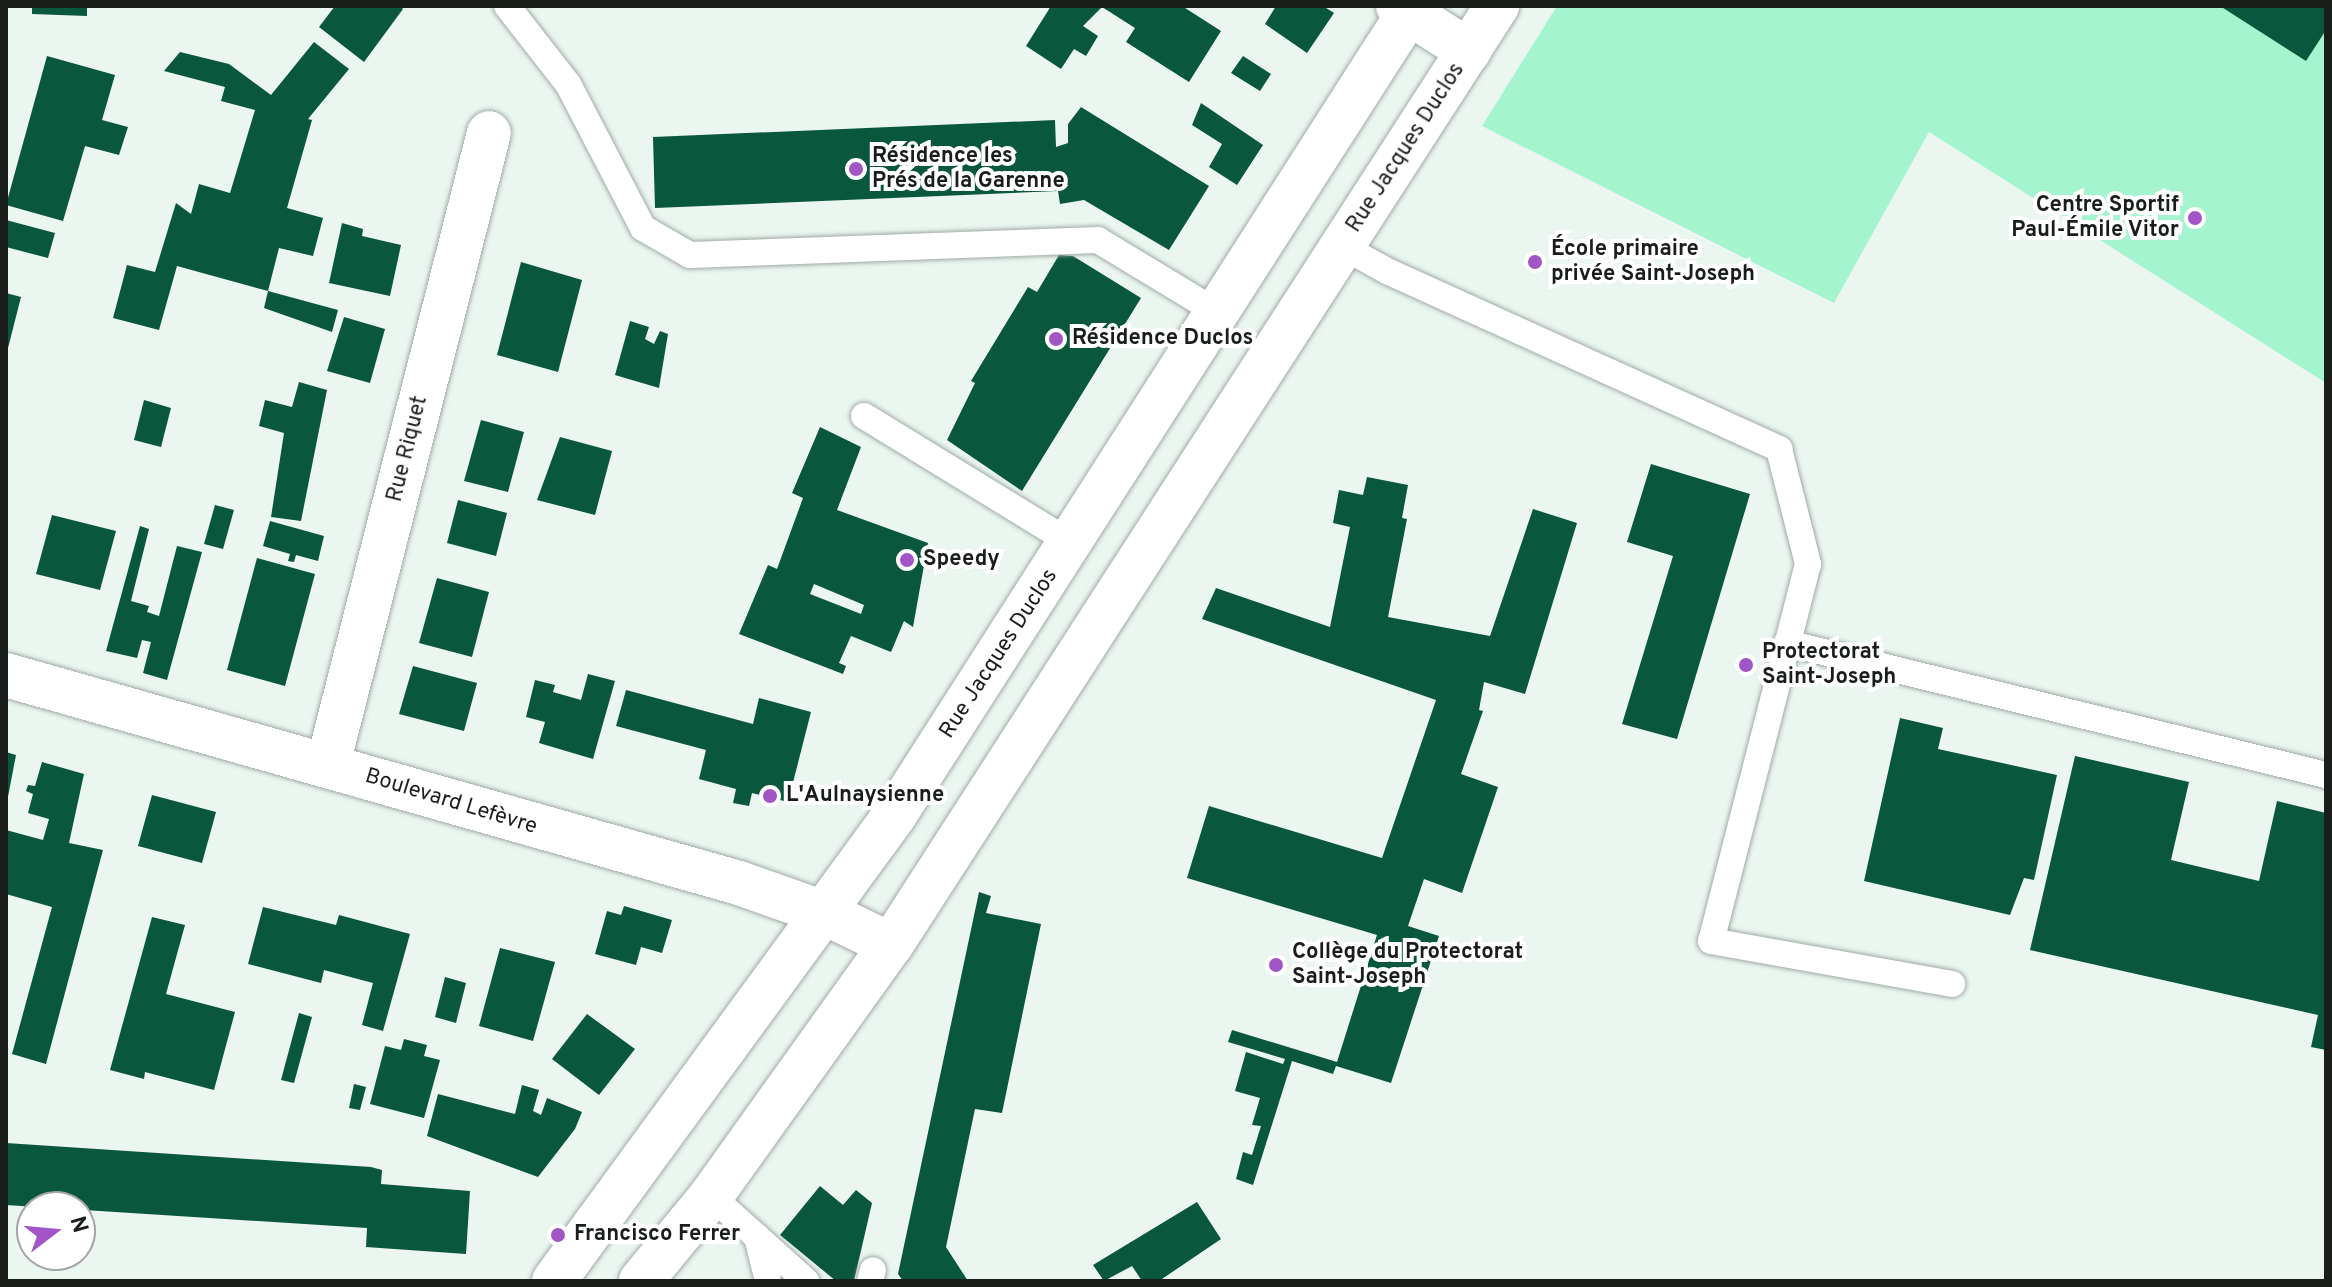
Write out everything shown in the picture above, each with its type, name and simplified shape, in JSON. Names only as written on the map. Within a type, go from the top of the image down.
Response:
[{"type":"main road","name":"Rue Jacques Duclos","points":[[641,1281],[711,1196],[891,945],[1497,6]]},
{"type":"main road","name":"Rue Jacques Duclos","points":[[554,1281],[827,914],[1220,314],[1406,8]]},
{"type":"main road","points":[[1406,8],[1469,51]]},
{"type":"main road","name":"Rue Riquet","points":[[328,764],[489,133]]},
{"type":"main road","name":"Boulevard Lefèvre","points":[[6,675],[328,764],[426,798],[739,883],[827,914],[891,945]]},
{"type":"lane","points":[[507,6],[568,84],[643,228],[690,255],[1098,240],[1220,314]]},
{"type":"lane","points":[[1342,246],[1779,449],[1808,564],[1711,941],[1952,984]]},
{"type":"lane","points":[[864,416],[1071,543]]},
{"type":"lane","points":[[1787,643],[2326,775]]},
{"type":"lane","points":[[711,1196],[806,1281]]},
{"type":"lane","points":[[757,1237],[768,1281]]},
{"type":"green space","name":"Centre Sportif Paul-Émile Vitor","points":[[1557,6],[2326,6],[2326,383],[1929,132],[1834,303],[1482,126]]},
{"type":"building","points":[[32,6],[87,6],[87,16],[32,14]]},
{"type":"building","points":[[335,6],[400,6],[403,9],[364,62],[319,27]]},
{"type":"building","points":[[1051,6],[1182,6],[1221,31],[1189,82],[1126,42],[1135,28],[1102,7],[1083,26],[1098,36],[1086,56],[1074,49],[1061,69],[1026,46]]},
{"type":"building","points":[[1276,6],[1323,6],[1334,13],[1307,53],[1265,24]]},
{"type":"building","points":[[2220,6],[2326,6],[2326,30],[2306,61]]},
{"type":"building","points":[[314,42],[349,69],[308,119],[312,120],[287,208],[323,218],[313,256],[279,248],[268,291],[177,266],[159,330],[113,318],[127,265],[155,272],[176,203],[191,214],[199,184],[230,193],[255,110],[221,101],[225,87],[164,71],[180,52],[229,64],[271,95]]},
{"type":"building","points":[[47,56],[115,75],[102,120],[128,127],[119,155],[85,146],[63,221],[6,205]]},
{"type":"building","points":[[1243,56],[1271,74],[1260,91],[1231,73]]},
{"type":"building","points":[[1201,103],[1263,145],[1237,185],[1209,167],[1222,144],[1192,125]]},
{"type":"building","name":"Résidence les Prés de la Garenne","points":[[1081,107],[1209,186],[1169,250],[1084,200],[1060,204],[1058,191],[655,208],[653,137],[1055,120],[1056,147],[1068,143],[1068,124]]},
{"type":"building","points":[[6,220],[55,233],[48,258],[6,247]]},
{"type":"building","points":[[342,223],[363,229],[362,236],[401,245],[390,296],[329,283]]},
{"type":"building","name":"Résidence Duclos","points":[[1059,255],[1073,256],[1141,298],[1022,491],[947,440],[975,383],[971,381],[1028,287],[1037,292]]},
{"type":"building","points":[[521,262],[582,280],[558,372],[497,355]]},
{"type":"building","points":[[268,291],[338,310],[332,332],[264,308]]},
{"type":"building","points":[[6,293],[21,297],[7,352],[6,352]]},
{"type":"building","points":[[344,317],[385,329],[370,383],[327,371]]},
{"type":"building","points":[[630,321],[649,327],[645,339],[654,344],[660,331],[668,334],[659,388],[615,375]]},
{"type":"building","points":[[299,382],[327,390],[301,521],[271,517],[284,433],[259,426],[265,400],[292,407]]},
{"type":"building","points":[[144,400],[171,408],[161,447],[134,440]]},
{"type":"building","points":[[481,420],[524,432],[508,492],[464,481]]},
{"type":"building","points":[[820,427],[861,447],[837,510],[928,543],[913,627],[904,621],[891,652],[851,636],[839,663],[846,666],[843,674],[739,634],[768,565],[777,569],[803,498],[792,493]],"holes":[[[814,584],[864,605],[861,614],[810,594]]]},
{"type":"building","points":[[560,437],[612,451],[595,515],[537,500]]},
{"type":"building","points":[[1651,464],[1750,494],[1677,739],[1622,724],[1673,556],[1627,542]]},
{"type":"building","points":[[1367,477],[1408,485],[1402,518],[1407,519],[1388,617],[1490,636],[1533,509],[1577,523],[1525,694],[1484,682],[1479,710],[1483,711],[1461,774],[1498,787],[1462,893],[1424,879],[1408,926],[1439,936],[1391,1083],[1336,1066],[1333,1074],[1292,1061],[1253,1185],[1236,1179],[1243,1152],[1252,1155],[1261,1126],[1252,1125],[1260,1098],[1235,1091],[1246,1052],[1283,1064],[1285,1059],[1228,1042],[1232,1030],[1337,1062],[1377,935],[1187,878],[1209,806],[1382,858],[1436,700],[1202,619],[1216,588],[1330,627],[1350,527],[1333,523],[1339,490],[1363,495]]},
{"type":"building","points":[[458,500],[507,513],[496,556],[447,543]]},
{"type":"building","points":[[215,505],[234,510],[223,549],[204,544]]},
{"type":"building","points":[[52,515],[116,531],[100,590],[36,574]]},
{"type":"building","points":[[270,521],[324,536],[318,561],[296,555],[294,562],[288,561],[290,554],[263,546]]},
{"type":"building","points":[[140,526],[149,529],[131,601],[149,606],[147,612],[159,616],[177,546],[202,552],[167,680],[143,673],[151,642],[142,640],[137,658],[106,651]]},
{"type":"building","points":[[257,558],[315,574],[285,686],[227,670]]},
{"type":"building","points":[[437,578],[489,592],[472,657],[419,643]]},
{"type":"building","points":[[413,666],[477,683],[464,731],[399,714]]},
{"type":"building","points":[[588,674],[615,681],[593,759],[539,743],[545,722],[526,717],[535,680],[555,685],[553,692],[581,700]]},
{"type":"building","points":[[626,690],[753,724],[759,698],[811,712],[788,802],[752,793],[749,806],[733,803],[736,789],[699,779],[706,750],[616,726]]},
{"type":"building","points":[[1900,718],[1943,728],[1938,749],[2057,775],[2034,880],[2024,878],[2010,915],[1864,881]]},
{"type":"building","points":[[6,752],[16,755],[7,802],[6,801]]},
{"type":"building","points":[[2075,756],[2189,782],[2171,860],[2259,881],[2277,801],[2326,813],[2326,1050],[2311,1047],[2318,1015],[2030,950]]},
{"type":"building","points":[[42,762],[84,774],[69,843],[103,850],[46,1064],[12,1054],[52,907],[6,894],[6,830],[43,840],[49,819],[28,813],[33,794],[26,791],[28,785],[35,786]]},
{"type":"building","points":[[152,795],[216,812],[202,863],[138,846]]},
{"type":"building","points":[[979,892],[991,896],[986,913],[1041,924],[1002,1113],[975,1109],[946,1247],[968,1281],[903,1281],[898,1274]]},
{"type":"building","points":[[624,906],[672,920],[662,953],[641,947],[636,965],[595,954],[607,911],[621,915]]},
{"type":"building","points":[[263,907],[336,925],[339,915],[410,934],[383,1031],[362,1025],[373,983],[324,970],[321,983],[248,964]]},
{"type":"building","points":[[152,917],[185,925],[166,994],[235,1012],[214,1090],[145,1072],[144,1079],[110,1070]]},
{"type":"building","points":[[500,948],[555,962],[533,1041],[479,1026]]},
{"type":"building","points":[[445,977],[466,983],[456,1023],[435,1017]]},
{"type":"building","points":[[299,1013],[312,1017],[294,1083],[281,1080]]},
{"type":"building","points":[[587,1014],[635,1049],[599,1095],[552,1059]]},
{"type":"building","points":[[404,1039],[427,1045],[424,1056],[440,1060],[424,1118],[370,1104],[385,1046],[401,1050]]},
{"type":"building","points":[[354,1084],[366,1087],[360,1110],[349,1108]]},
{"type":"building","points":[[522,1085],[539,1090],[533,1111],[541,1115],[547,1098],[582,1112],[575,1129],[538,1177],[427,1136],[438,1094],[515,1114]]},
{"type":"building","points":[[6,1143],[371,1167],[382,1170],[381,1184],[470,1191],[466,1254],[366,1247],[367,1228],[96,1211],[96,1191],[16,1191],[16,1206],[6,1205]]},
{"type":"building","points":[[820,1186],[843,1205],[856,1190],[872,1203],[854,1281],[836,1281],[780,1235]]},
{"type":"building","points":[[1197,1202],[1221,1239],[1159,1281],[1142,1281],[1132,1266],[1104,1281],[1093,1265]]},
{"type":"place","name":"Résidence les Prés de la Garenne","points":[[856,169]]},
{"type":"place","name":"Centre Sportif Paul-Émile Vitor","points":[[2195,218]]},
{"type":"place","name":"École primaire privée Saint-Joseph","points":[[1535,262]]},
{"type":"place","name":"Résidence Duclos","points":[[1056,339]]},
{"type":"place","name":"Speedy","points":[[907,560]]},
{"type":"place","name":"Protectorat Saint-Joseph","points":[[1746,665]]},
{"type":"place","name":"L'Aulnaysienne","points":[[770,796]]},
{"type":"place","name":"Collège du Protectorat Saint-Joseph","points":[[1276,965]]},
{"type":"place","name":"Francisco Ferrer","points":[[558,1235]]}]
